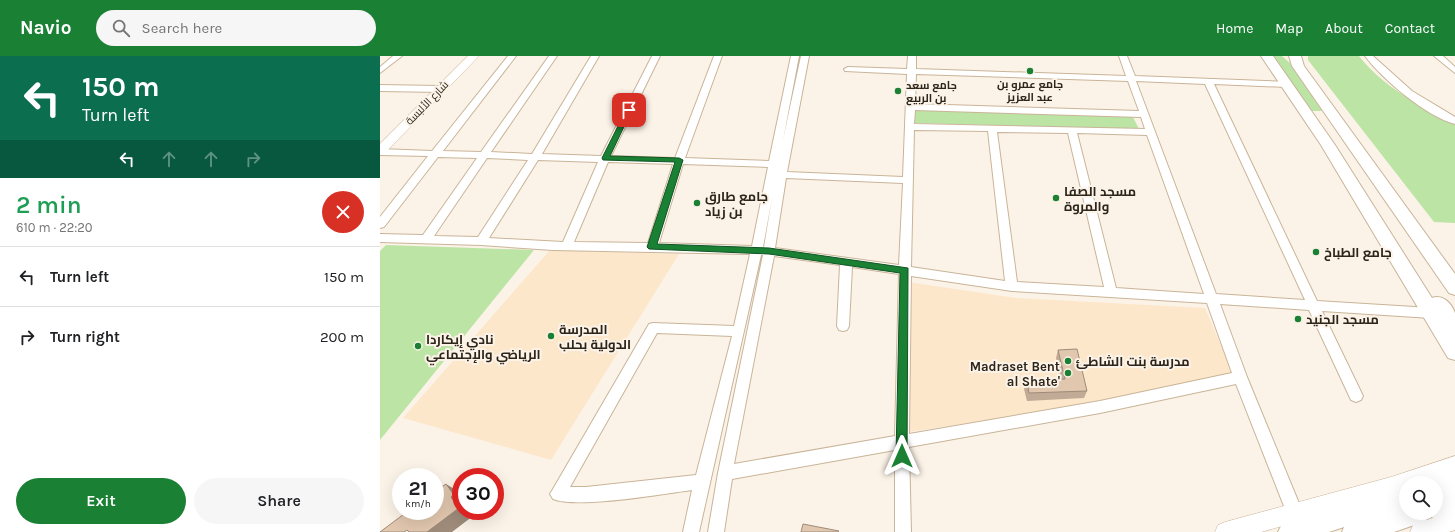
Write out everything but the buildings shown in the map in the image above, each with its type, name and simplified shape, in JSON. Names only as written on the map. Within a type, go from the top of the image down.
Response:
[{"type":"highway","points":[[1267,58],[1328,145],[1455,352]]},
{"type":"highway","points":[[1294,59],[1455,288]]},
{"type":"highway","points":[[1351,140],[1377,192],[1455,311]]},
{"type":"highway","points":[[1328,145],[1364,191],[1455,328]]},
{"type":"highway","points":[[1438,264],[1455,276]]},
{"type":"highway","points":[[1443,485],[1455,481]]},
{"type":"highway","points":[[1443,505],[1455,501]]},
{"type":"highway","points":[[1292,522],[1399,512]]},
{"type":"highway","points":[[1354,532],[1399,516]]},
{"type":"main road","name":"شارع الألبسة","points":[[380,151],[474,56]]},
{"type":"main road","points":[[1225,532],[1292,522],[1391,486],[1455,466]]},
{"type":"main road","points":[[1443,517],[1455,520]]},
{"type":"street","points":[[380,71],[398,56]]},
{"type":"street","points":[[380,224],[512,56]]},
{"type":"street","points":[[426,239],[553,56]]},
{"type":"street","points":[[481,241],[535,157],[595,56]]},
{"type":"street","points":[[567,246],[605,158],[656,56]]},
{"type":"street","points":[[652,247],[679,160],[718,56]]},
{"type":"street","points":[[690,532],[739,331],[795,56]]},
{"type":"street","points":[[716,532],[725,473],[769,251],[781,175],[805,56]]},
{"type":"street","points":[[903,532],[902,442],[905,270],[912,56]]},
{"type":"street","points":[[1123,56],[1292,522]]},
{"type":"street","points":[[1369,56],[1384,73],[1415,98],[1455,121]]},
{"type":"street","points":[[1438,56],[1455,71]]},
{"type":"street","points":[[848,69],[1286,84]]},
{"type":"street","points":[[1208,81],[1356,396]]},
{"type":"street","points":[[380,88],[440,89]]},
{"type":"street","points":[[910,107],[1144,114]]},
{"type":"street","points":[[910,127],[1151,132]]},
{"type":"street","points":[[992,129],[1012,286]]},
{"type":"street","points":[[1072,131],[1111,292]]},
{"type":"street","points":[[380,151],[774,164]]},
{"type":"street","points":[[781,175],[908,180]]},
{"type":"street","points":[[380,238],[481,241],[567,246],[756,250],[1012,286],[1431,314]]},
{"type":"street","points":[[843,326],[846,262]]},
{"type":"street","points":[[701,482],[586,495],[558,494],[653,328],[739,331]]},
{"type":"street","points":[[725,473],[1100,407],[1240,377]]},
{"type":"shaded area","name":"المدرسة الدولية بحلب","points":[[550,250],[679,254],[551,460],[403,418]]},
{"type":"shaded area","name":"مدرسة بنت الشاطئ","points":[[908,282],[1016,298],[1205,308],[1233,374],[1098,404],[908,432]]},
{"type":"green space","points":[[1274,56],[1282,56],[1290,63],[1322,111],[1310,111]]},
{"type":"green space","points":[[1308,56],[1359,56],[1379,77],[1403,95],[1455,124],[1455,223],[1434,222],[1308,60]]},
{"type":"green space","points":[[914,110],[1133,117],[1139,129],[914,123]]},
{"type":"green space","name":"نادي إيكاردا الرياضي والإجتماعي","points":[[386,245],[534,250],[380,440],[380,251]]},
{"type":"place","name":"جامع عمرو بن عبد العزيز","points":[[1030,71]]},
{"type":"place","name":"جامع سعد بن الربيع","points":[[898,91]]},
{"type":"place","name":"مسجد الصفا والمروة","points":[[1056,198]]},
{"type":"place","name":"جامع طارق بن زياد","points":[[697,203]]},
{"type":"place","name":"جامع الطباخ","points":[[1316,252]]},
{"type":"place","name":"مسجد الجنيد","points":[[1298,319]]},
{"type":"place","name":"المدرسة الدولية بحلب","points":[[551,336]]},
{"type":"place","name":"نادي إيكاردا الرياضي والإجتماعي","points":[[418,346]]},
{"type":"place","name":"مدرسة بنت الشاطئ","points":[[1068,361]]},
{"type":"place","name":"Madraset Bent al Shate'","points":[[1068,373]]},
{"type":"route","points":[[629,110],[605,158],[679,160],[652,247],[769,251],[905,270],[902,456]]}]
